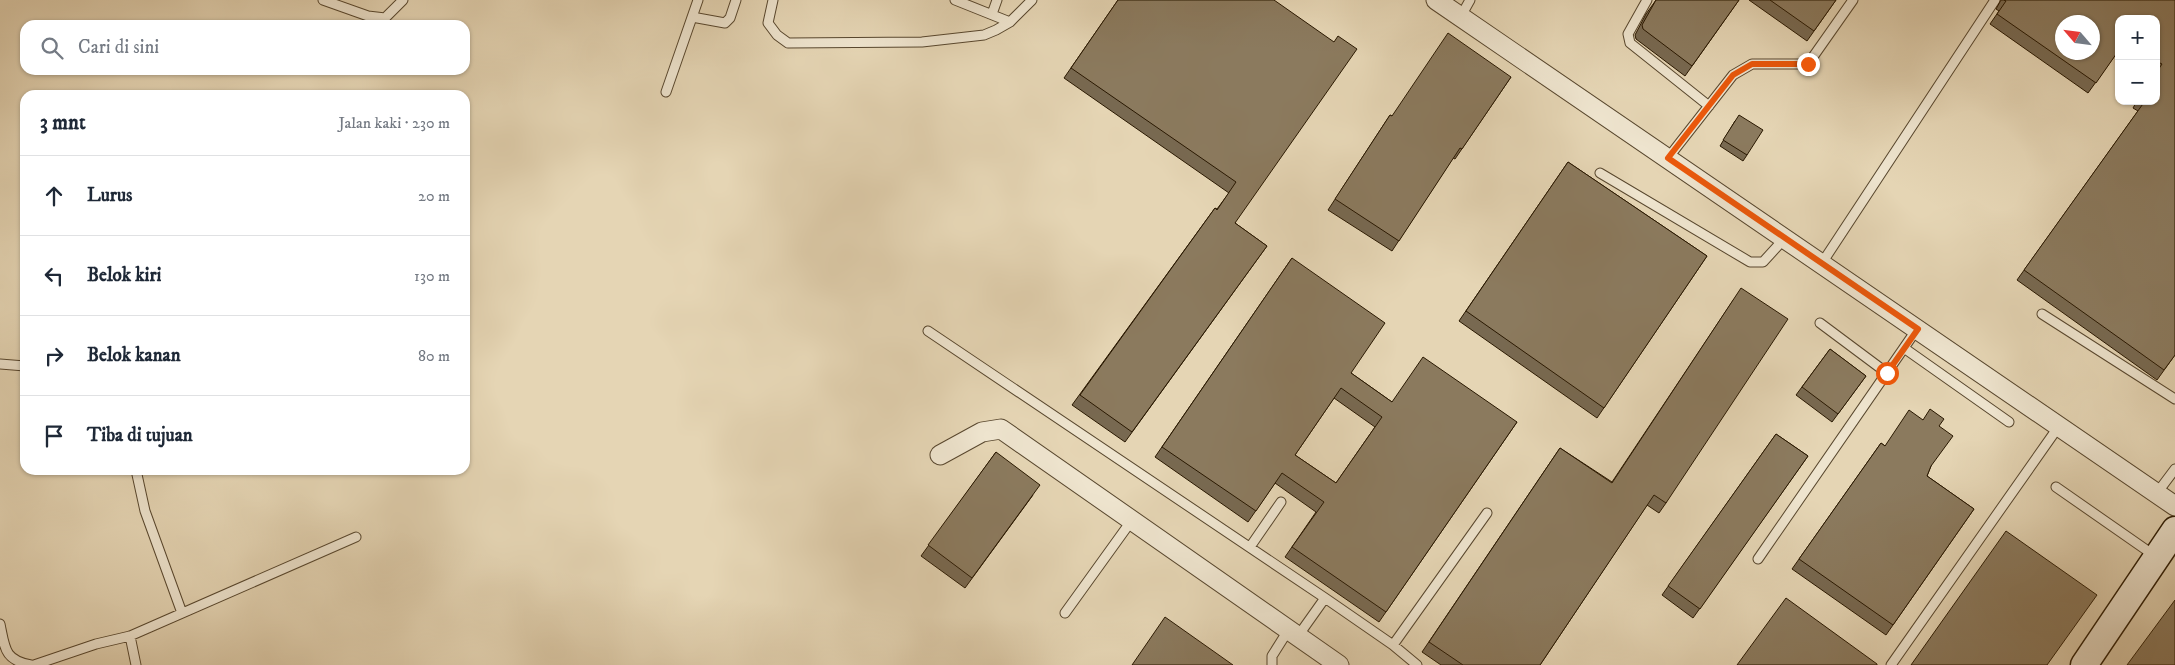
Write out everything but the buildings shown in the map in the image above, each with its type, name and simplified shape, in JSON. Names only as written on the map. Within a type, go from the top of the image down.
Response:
[{"type":"street","points":[[1436,0],[1465,8],[1668,158],[2175,506]]},
{"type":"street","points":[[940,455],[982,432],[1001,428],[1339,665]]},
{"type":"street","points":[[2084,665],[2175,530]]},
{"type":"lane","points":[[323,0],[368,16],[385,18],[403,0]]},
{"type":"lane","points":[[666,92],[698,0]]},
{"type":"lane","points":[[692,17],[725,23],[730,18],[736,0]]},
{"type":"lane","points":[[773,0],[768,23],[777,35],[788,42],[922,42],[984,35],[1010,22],[1032,0]]},
{"type":"lane","points":[[955,0],[1010,22]]},
{"type":"lane","points":[[992,14],[997,0]]},
{"type":"lane","points":[[1647,0],[1628,34],[1628,38],[1709,106]]},
{"type":"lane","points":[[1668,158],[1733,75],[1752,64],[1808,64],[1853,0]]},
{"type":"lane","points":[[1822,263],[1995,0]]},
{"type":"lane","points":[[1600,173],[1750,262],[1763,262],[1785,238]]},
{"type":"lane","points":[[2042,314],[2175,399]]},
{"type":"lane","points":[[1820,323],[1887,373]]},
{"type":"lane","points":[[1758,559],[1918,329]]},
{"type":"lane","points":[[928,331],[1325,598],[1393,645],[1417,665]]},
{"type":"lane","points":[[1904,348],[2009,422]]},
{"type":"lane","points":[[0,364],[20,366]]},
{"type":"lane","points":[[1891,665],[2059,426]]},
{"type":"lane","points":[[2157,493],[2175,469]]},
{"type":"lane","points":[[137,475],[145,512],[182,613]]},
{"type":"lane","points":[[2056,487],[2157,557]]},
{"type":"lane","points":[[1250,547],[1281,502]]},
{"type":"lane","points":[[1393,645],[1487,513]]},
{"type":"lane","points":[[1065,613],[1132,520]]},
{"type":"lane","points":[[0,624],[8,654],[17,662],[32,665],[96,644],[130,636],[356,537]]},
{"type":"lane","points":[[1272,665],[1272,656],[1325,598]]},
{"type":"lane","points":[[130,636],[136,665]]},
{"type":"route","points":[[1808,64],[1752,64],[1733,75],[1668,158],[1918,329],[1887,373]]}]
